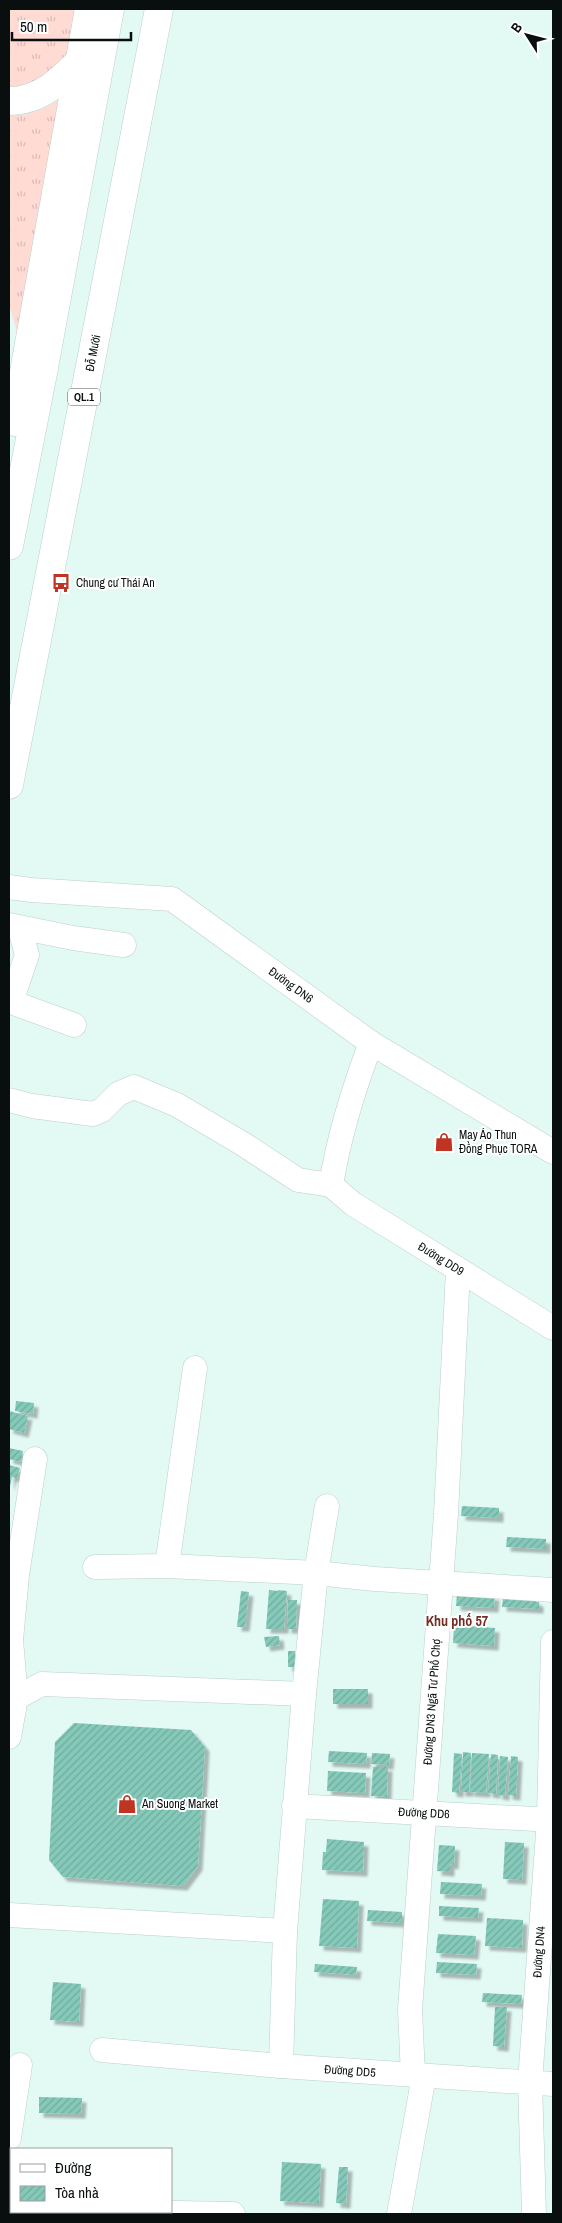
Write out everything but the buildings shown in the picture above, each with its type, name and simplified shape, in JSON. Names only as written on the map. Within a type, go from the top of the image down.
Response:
[{"type":"highway","points":[[11,440],[89,9]]},
{"type":"highway","name":"Đỗ Mười","points":[[9,693],[140,9]]},
{"type":"highway","name":"Đỗ Mười","points":[[9,786],[159,9]]},
{"type":"highway","points":[[9,101],[34,97],[52,88],[78,63],[108,21]]},
{"type":"highway","points":[[9,546],[43,374],[108,21]]},
{"type":"highway","points":[[11,440],[43,374]]},
{"type":"highway","points":[[9,382],[11,440],[19,493]]},
{"type":"street","name":"Đường DN6","points":[[9,887],[172,899],[371,1043],[553,1152]]},
{"type":"street","points":[[14,927],[124,944]]},
{"type":"street","points":[[14,927],[27,955],[10,1001],[74,1025]]},
{"type":"street","points":[[9,1100],[88,1114],[97,1113],[118,1094],[134,1087],[177,1105],[243,1144],[298,1180],[331,1186],[338,1145],[355,1086],[371,1043]]},
{"type":"street","name":"Đường DD9","points":[[331,1186],[353,1204],[553,1328]]},
{"type":"street","name":"Đường DN3 Ngã Tư Phố Chợ","points":[[399,2214],[418,2075],[410,2010],[446,1514],[458,1270]]},
{"type":"street","points":[[167,1566],[195,1368]]},
{"type":"street","points":[[9,1737],[16,1698],[11,1640],[12,1604],[36,1459]]},
{"type":"street","points":[[281,2066],[285,1931],[294,1806],[316,1573],[327,1506]]},
{"type":"street","points":[[94,1567],[167,1566],[316,1573],[440,1584],[553,1590]]},
{"type":"street","name":"Đường DN4","points":[[534,2214],[530,2082],[546,1952],[551,1820],[553,1642]]},
{"type":"street","points":[[16,1698],[42,1684],[304,1694]]},
{"type":"street","name":"Đường DD6","points":[[294,1806],[551,1820]]},
{"type":"street","points":[[9,1915],[285,1931]]},
{"type":"street","name":"Đường DD5","points":[[102,2050],[281,2066],[553,2084]]},
{"type":"street","points":[[9,2138],[20,2065]]},
{"type":"street","points":[[172,2213],[233,2214]]},
{"type":"green space","points":[[9,9],[84,9],[69,53],[59,68],[42,80],[9,92]]},
{"type":"green space","points":[[66,96],[20,342],[9,304],[9,115],[32,113]]},
{"type":"place","name":"Chung cư Thái An","points":[[61,583]]},
{"type":"place","name":"May Áo Thun Đồng Phục TORA","points":[[444,1142]]},
{"type":"place","name":"An Suong Market","points":[[127,1804]]},
{"type":"district","name":"Khu phố 57","points":[[457,1621]]}]
